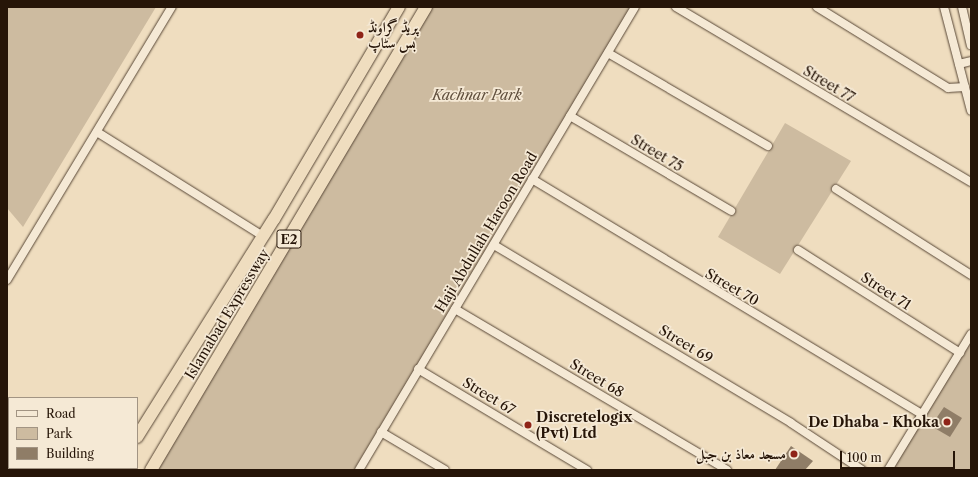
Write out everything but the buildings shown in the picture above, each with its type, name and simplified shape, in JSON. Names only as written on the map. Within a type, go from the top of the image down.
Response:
[{"type":"highway","name":"Islamabad Expressway","points":[[138,435],[264,236],[399,7]]},
{"type":"highway","name":"Islamabad Expressway","points":[[151,470],[426,7]]},
{"type":"street","points":[[7,280],[172,7]]},
{"type":"street","name":"Haji Abdullah Haroon Road","points":[[359,470],[635,7]]},
{"type":"street","name":"Street 77","points":[[676,7],[971,182]]},
{"type":"street","points":[[817,7],[948,88],[966,82]]},
{"type":"street","points":[[944,7],[959,64],[966,82],[971,111]]},
{"type":"street","points":[[962,7],[971,45]]},
{"type":"street","points":[[608,53],[768,146]]},
{"type":"street","points":[[959,64],[971,61]]},
{"type":"street","name":"Street 75","points":[[570,116],[731,211]]},
{"type":"street","points":[[97,132],[264,236]]},
{"type":"street","name":"Street 70","points":[[532,179],[921,414]]},
{"type":"street","points":[[836,189],[971,275]]},
{"type":"street","name":"Street 69","points":[[494,245],[784,418],[862,470]]},
{"type":"street","name":"Street 71","points":[[798,250],[960,353]]},
{"type":"street","name":"Street 68","points":[[455,309],[727,470]]},
{"type":"street","points":[[888,470],[971,334]]},
{"type":"street","name":"Street 67","points":[[418,370],[587,470]]},
{"type":"street","points":[[381,432],[445,470]]},
{"type":"green space","points":[[7,7],[156,7],[23,227],[7,208]]},
{"type":"green space","name":"Kachnar Park","points":[[428,7],[632,7],[354,470],[155,470]]},
{"type":"green space","points":[[785,123],[851,161],[780,274],[718,237]]},
{"type":"green space","points":[[971,335],[971,470],[893,470]]},
{"type":"place","name":"پریڈ گراونڈ بس سٹاپ","points":[[360,35]]},
{"type":"place","name":"De Dhaba - Khoka","points":[[947,422]]},
{"type":"place","name":"Discretelogix (Pvt) Ltd","points":[[528,425]]},
{"type":"place","name":"مسجد معاذ بن جبل","points":[[794,454]]}]
